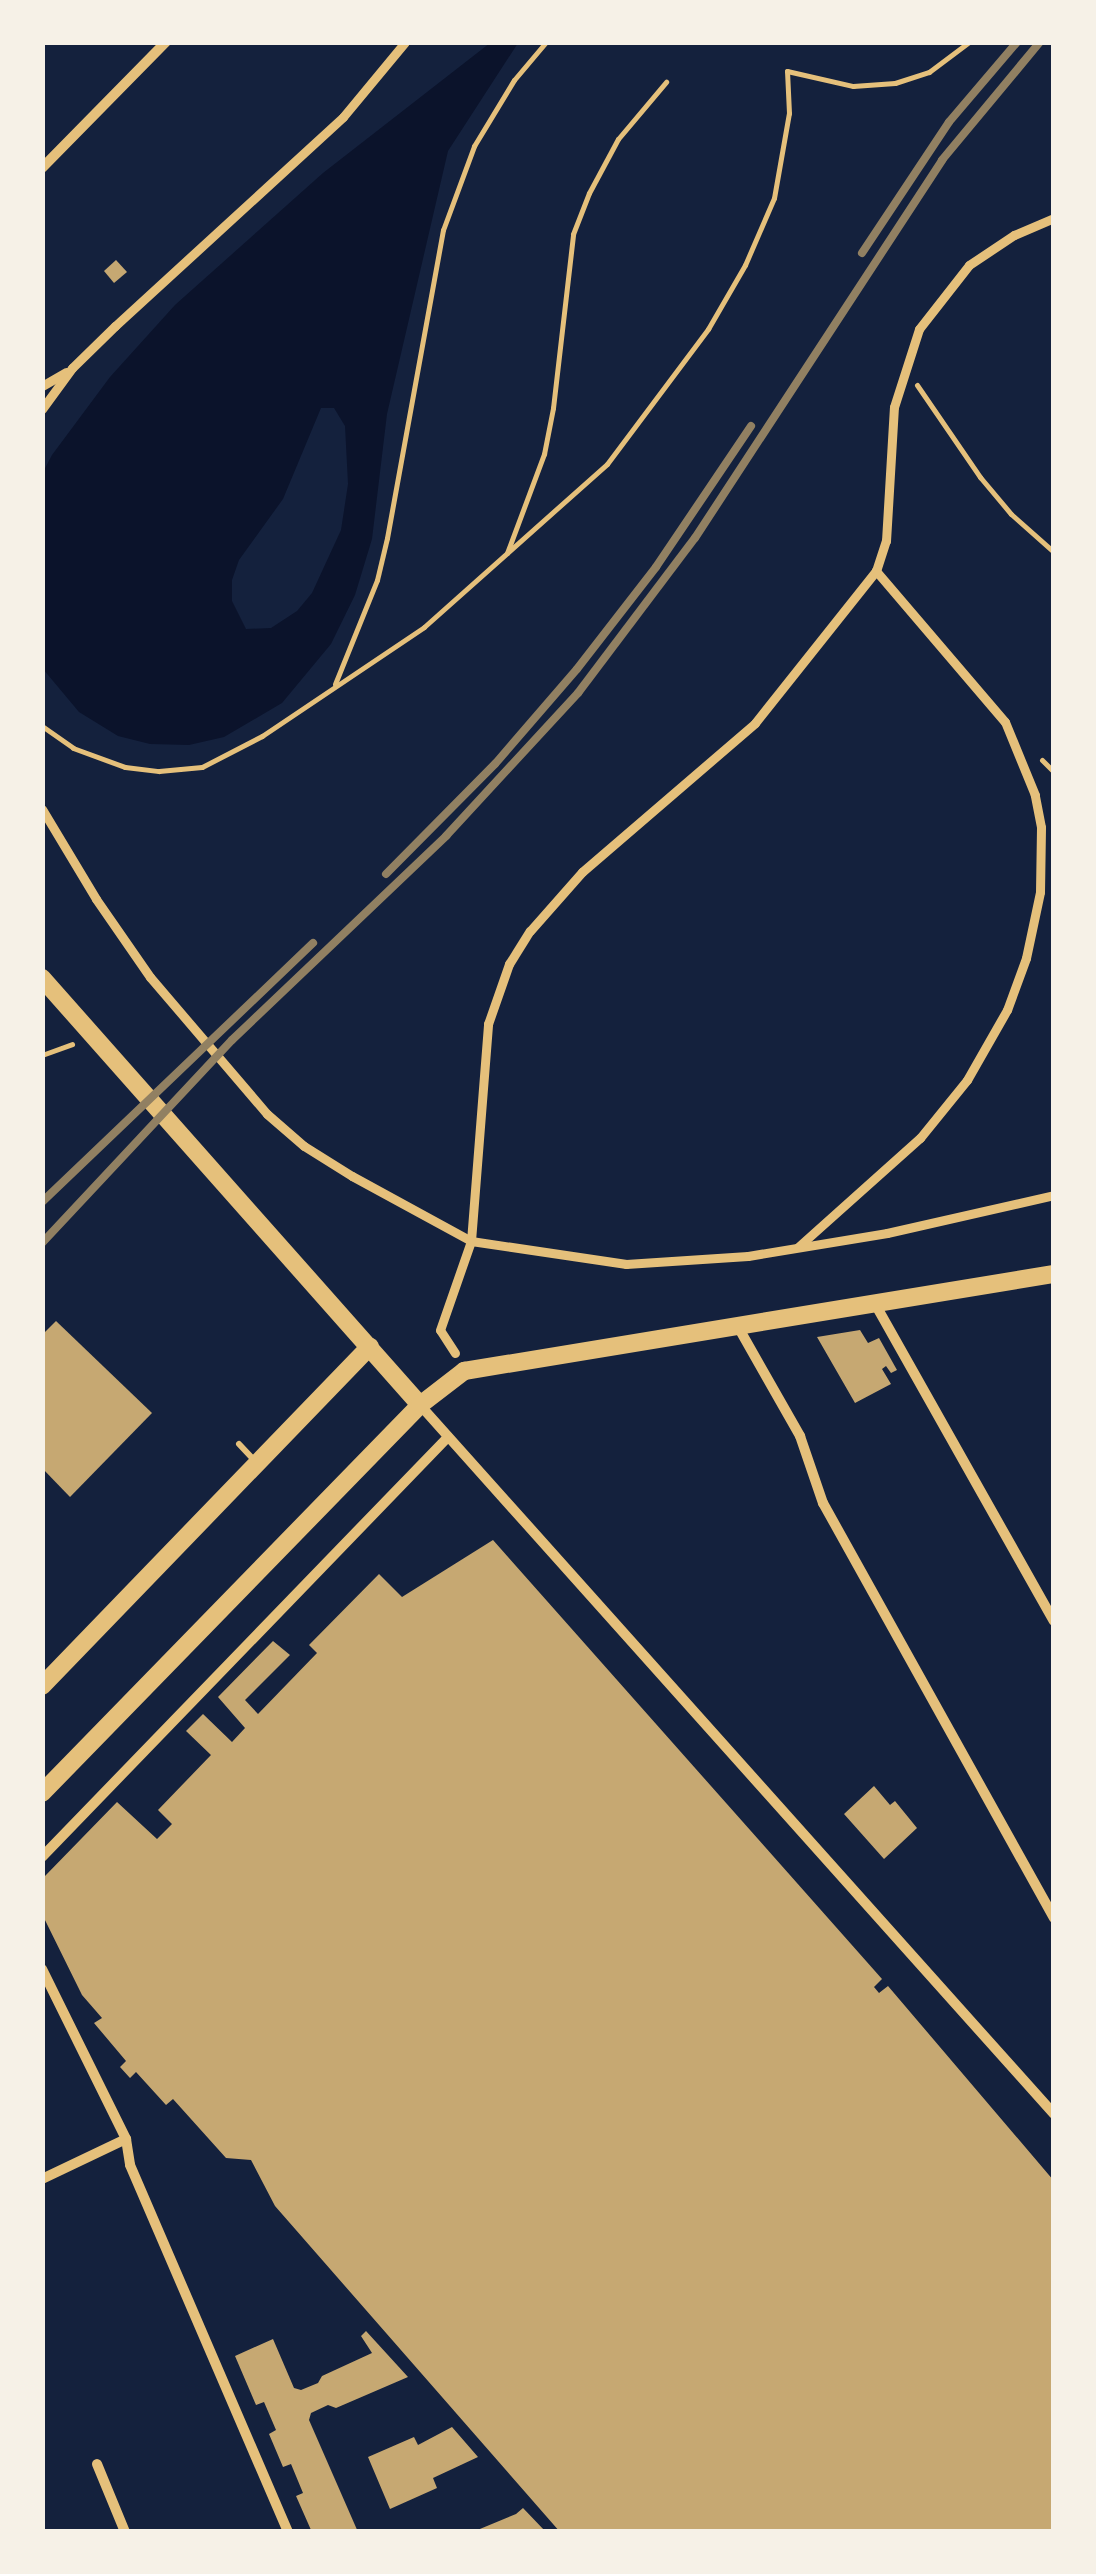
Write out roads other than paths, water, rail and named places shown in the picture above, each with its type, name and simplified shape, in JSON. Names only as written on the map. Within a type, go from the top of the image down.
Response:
[{"type":"street","points":[[42,168],[166,42]]},
{"type":"street","points":[[42,409],[72,368],[343,117],[405,42]]},
{"type":"street","points":[[455,1354],[440,1330],[471,1241],[488,1024],[509,964],[530,931],[582,872],[754,724],[876,571],[886,541],[894,407],[904,365],[930,310],[969,265],[1014,235],[1054,218]]},
{"type":"street","points":[[42,386],[72,368]]},
{"type":"street","points":[[796,1249],[920,1138],[967,1080],[1007,1010],[1031,940],[1040,892],[1040,827],[1035,795],[1005,722],[876,571]]},
{"type":"street","points":[[42,809],[150,977],[267,1114],[304,1146],[471,1241],[626,1264],[796,1249],[958,1219],[1054,1195]]},
{"type":"street","points":[[42,978],[1053,2112]]},
{"type":"street","points":[[42,1793],[420,1405],[464,1371],[1054,1274]]},
{"type":"street","points":[[874,1302],[1054,1621]]},
{"type":"street","points":[[736,1324],[800,1436],[823,1503],[1054,1918]]},
{"type":"street","points":[[42,1686],[370,1346]]},
{"type":"street","points":[[42,1856],[448,1437]]},
{"type":"street","points":[[42,1969],[126,2139],[130,2166],[288,2532]]},
{"type":"street","points":[[42,2179],[126,2139]]},
{"type":"street","points":[[97,2464],[125,2532]]},
{"type":"lane","points":[[240,1444],[256,1462]]},
{"type":"water","points":[[490,43],[518,43],[448,151],[387,414],[372,539],[355,595],[331,644],[282,703],[224,737],[189,745],[150,744],[118,736],[79,712],[43,669],[42,474],[110,377],[175,305],[323,173]],"holes":[[[321,408],[334,408],[345,426],[348,484],[341,530],[312,593],[297,611],[271,628],[246,629],[232,601],[232,580],[239,560],[283,499]]]},
{"type":"railway","points":[[862,253],[949,122],[1017,42]]},
{"type":"railway","points":[[42,1243],[232,1040],[446,836],[578,693],[695,538],[942,160],[1040,42]]},
{"type":"railway","points":[[386,874],[495,764],[577,669],[656,567],[751,426]]},
{"type":"railway","points":[[42,1202],[313,943]]}]
